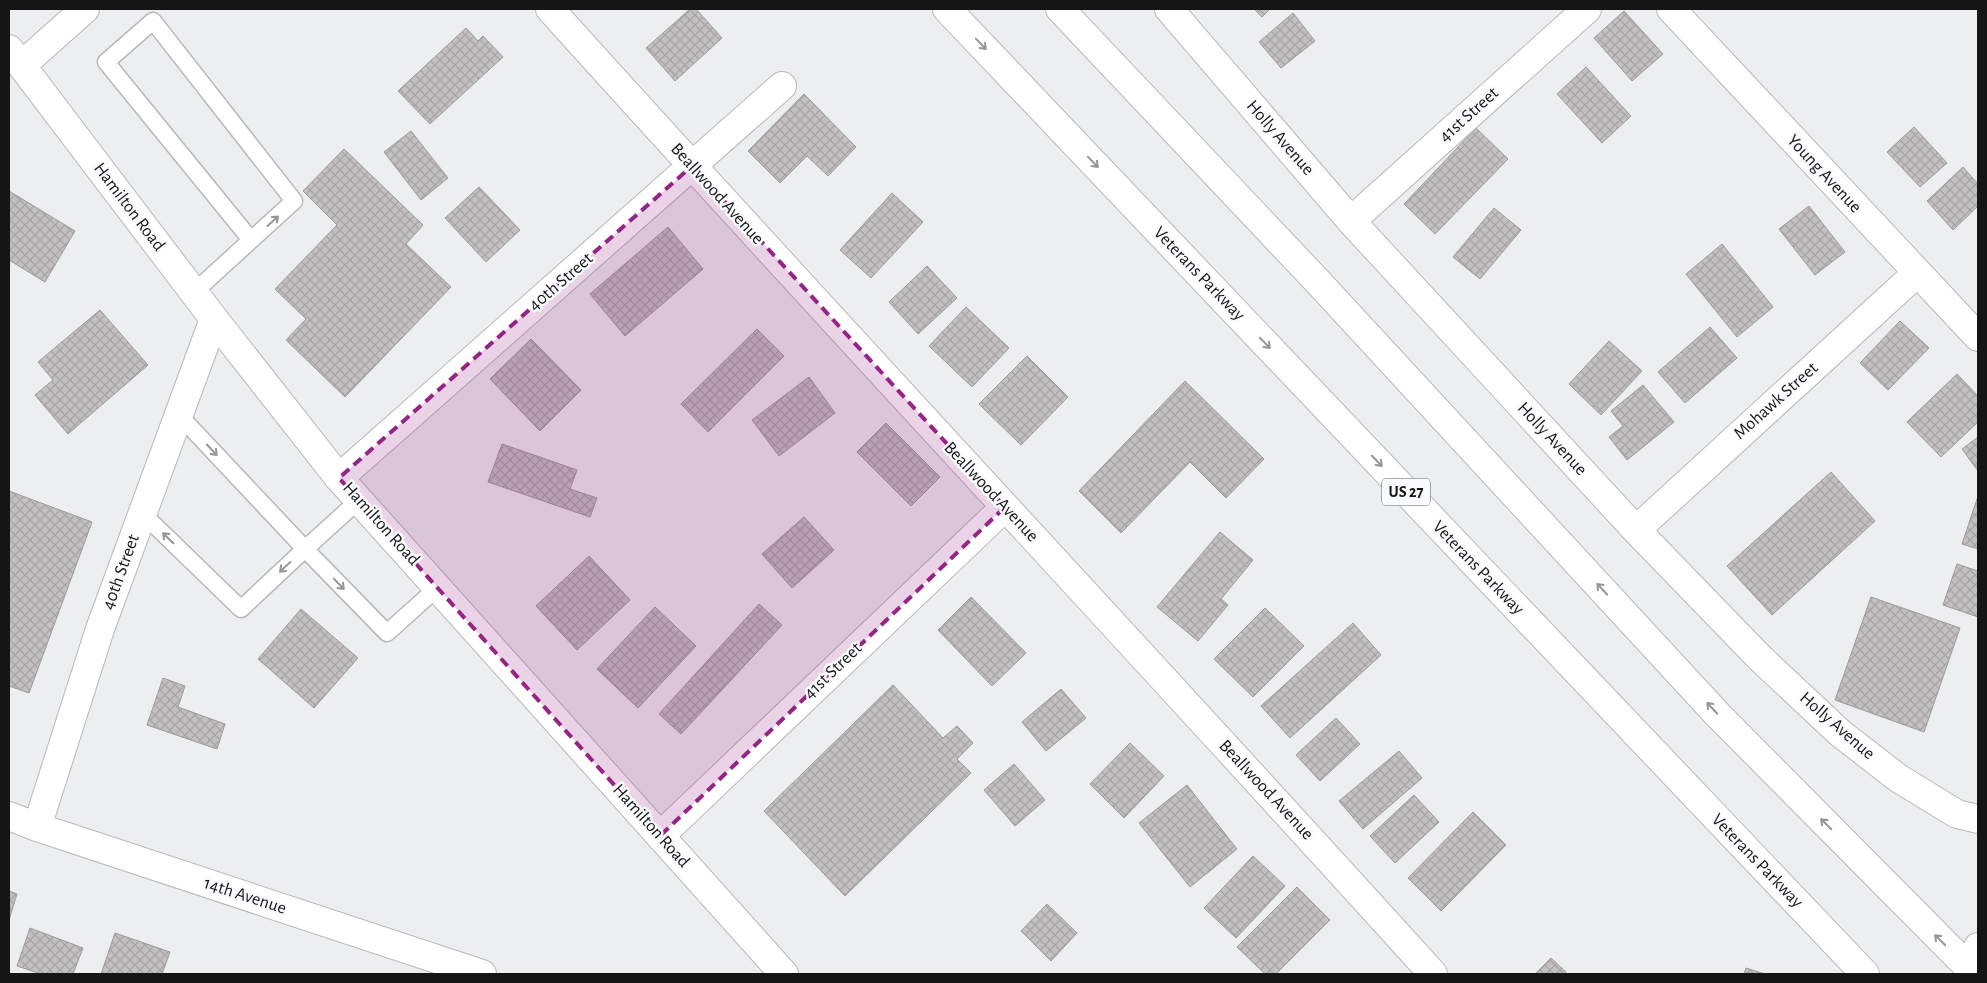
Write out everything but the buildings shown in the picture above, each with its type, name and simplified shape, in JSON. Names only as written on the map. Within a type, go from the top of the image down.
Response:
[{"type":"street","points":[[16,57],[85,9]]},
{"type":"street","name":"Beallwood Avenue","points":[[550,9],[1433,974]]},
{"type":"street","name":"Veterans Parkway","points":[[947,9],[1864,974]]},
{"type":"street","points":[[1060,9],[1320,284],[1718,715],[1975,964]]},
{"type":"street","name":"Holly Avenue","points":[[1169,9],[1351,220],[1636,530],[1760,658],[1840,733],[1898,778],[1957,814],[1978,819]]},
{"type":"street","name":"41st Street","points":[[1351,220],[1587,9]]},
{"type":"street","name":"Young Avenue","points":[[1671,9],[1978,337]]},
{"type":"street","name":"Hamilton Road","points":[[16,57],[193,293],[339,478],[784,974]]},
{"type":"street","name":"40th Street","points":[[339,478],[782,86]]},
{"type":"street","name":"Mohawk Street","points":[[1636,530],[1917,273]]},
{"type":"street","name":"40th Street","points":[[37,827],[100,629],[214,320]]},
{"type":"street","name":"41st Street","points":[[660,836],[1005,507]]},
{"type":"street","name":"14th Avenue","points":[[9,816],[37,827],[481,974]]},
{"type":"lane","points":[[193,293],[294,201],[153,21],[106,62],[250,240]]},
{"type":"lane","points":[[179,415],[387,633],[437,588]]},
{"type":"lane","points":[[143,514],[241,609],[359,500]]},
{"type":"highlighted area","points":[[692,166],[1005,507],[660,836],[339,478]]}]
